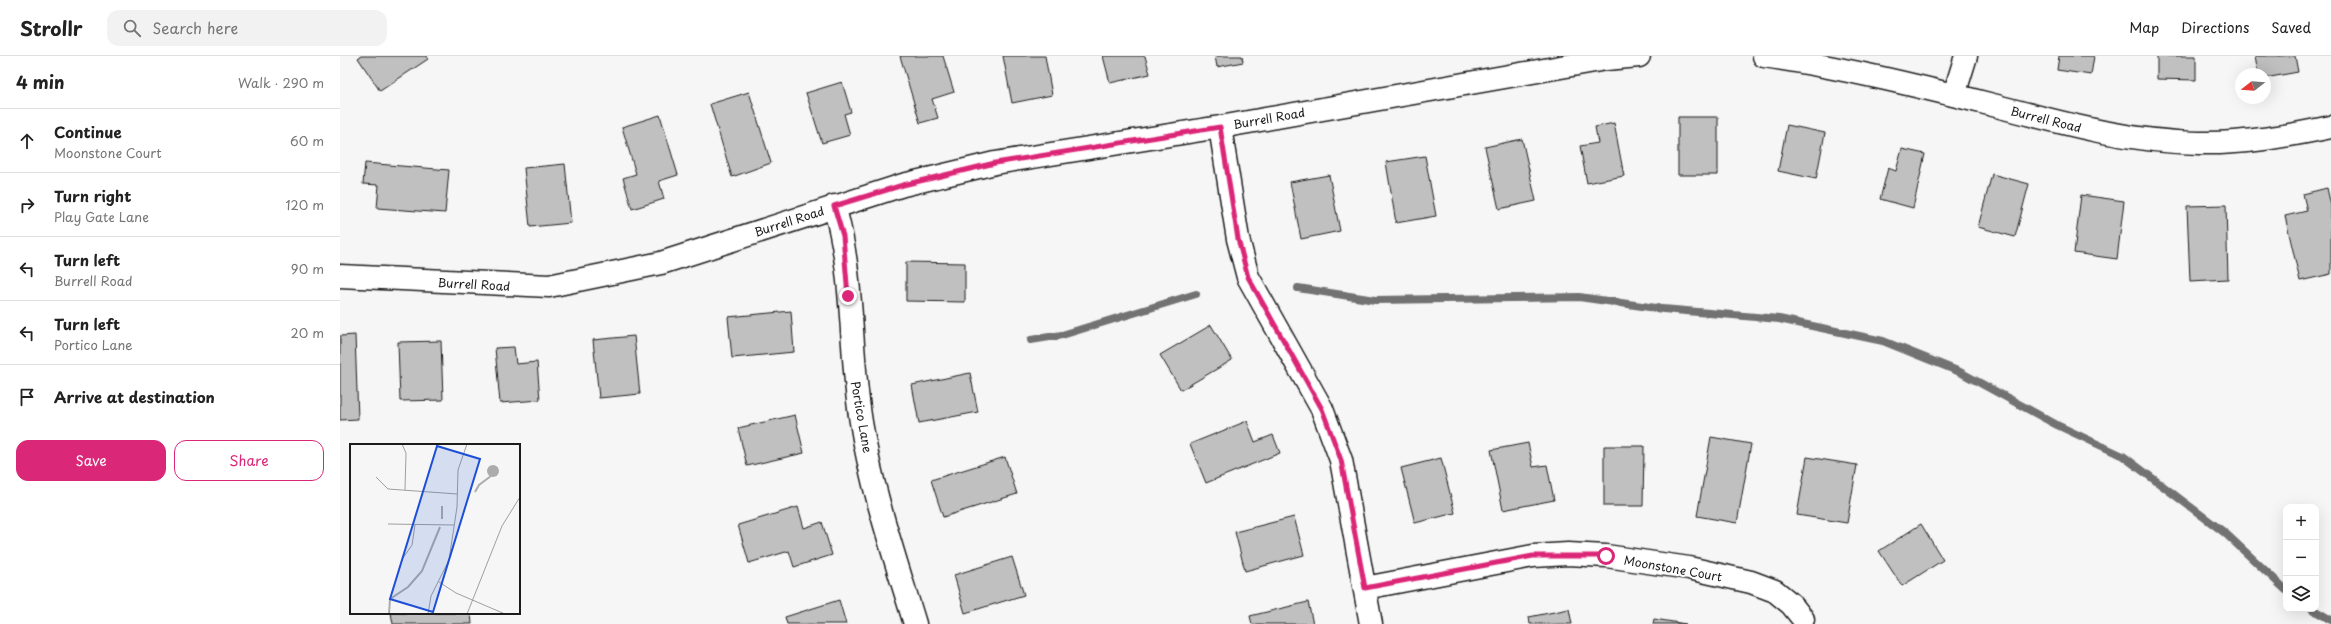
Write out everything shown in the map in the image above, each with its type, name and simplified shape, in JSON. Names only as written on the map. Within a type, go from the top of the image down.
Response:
[{"type":"street","name":"Burrell Road","points":[[340,276],[549,286],[661,263],[903,185],[995,163],[1220,127],[1598,61],[1639,56]]},
{"type":"street","name":"Burrell Road","points":[[1764,56],[1830,67],[1954,95],[2107,135],[2200,144],[2249,140],[2331,127]]},
{"type":"street","points":[[1954,95],[1966,56]]},
{"type":"street","points":[[1220,127],[1238,239],[1248,277],[1322,409],[1338,452],[1371,624]]},
{"type":"street","name":"Portico Lane","points":[[834,206],[843,236],[854,369],[861,423],[872,476],[915,624]]},
{"type":"street","name":"Moonstone Court","points":[[1365,588],[1533,556],[1606,556],[1689,568],[1751,582],[1775,591],[1791,604],[1803,619]]},
{"type":"building","points":[[361,56],[426,56],[428,59],[380,91],[358,58]]},
{"type":"building","points":[[900,56],[943,56],[954,92],[932,99],[938,118],[920,123]]},
{"type":"building","points":[[1003,56],[1045,56],[1052,95],[1012,103]]},
{"type":"building","points":[[1103,56],[1145,56],[1150,74],[1110,83]]},
{"type":"building","points":[[1215,56],[1242,56],[1243,62],[1217,67]]},
{"type":"building","points":[[2059,56],[2094,56],[2091,75],[2057,70]]},
{"type":"building","points":[[2157,56],[2196,56],[2196,80],[2157,79]]},
{"type":"building","points":[[2255,56],[2295,56],[2298,72],[2271,77],[2271,68],[2257,68]]},
{"type":"building","points":[[842,82],[851,112],[844,114],[850,135],[822,143],[806,93]]},
{"type":"building","points":[[749,92],[771,163],[732,177],[710,104]]},
{"type":"building","points":[[660,115],[678,175],[659,181],[664,199],[632,209],[623,178],[636,174],[622,127]]},
{"type":"building","points":[[1678,117],[1718,117],[1718,175],[1678,175]]},
{"type":"building","points":[[1614,123],[1624,176],[1587,183],[1580,146],[1598,143],[1595,127]]},
{"type":"building","points":[[1787,125],[1825,133],[1816,179],[1778,171]]},
{"type":"building","points":[[1522,139],[1536,201],[1499,209],[1485,147]]},
{"type":"building","points":[[1902,149],[1925,154],[1913,208],[1880,199],[1888,168],[1896,171]]},
{"type":"building","points":[[1425,156],[1436,216],[1396,223],[1386,162]]},
{"type":"building","points":[[365,163],[449,170],[445,213],[377,208],[379,185],[363,184]]},
{"type":"building","points":[[565,164],[571,223],[530,227],[524,168]]},
{"type":"building","points":[[1992,174],[2029,184],[2015,237],[1978,227]]},
{"type":"building","points":[[1329,175],[1340,231],[1301,239],[1290,182]]},
{"type":"building","points":[[2327,188],[2331,206],[2331,274],[2300,281],[2285,216],[2307,211],[2303,194]]},
{"type":"building","points":[[2081,195],[2124,201],[2117,259],[2074,253]]},
{"type":"building","points":[[2226,205],[2228,279],[2190,281],[2187,206]]},
{"type":"building","points":[[906,262],[965,263],[965,302],[906,301]]},
{"type":"building","points":[[791,311],[794,352],[732,358],[728,317]]},
{"type":"building","points":[[1211,325],[1232,360],[1181,390],[1160,355]]},
{"type":"building","points":[[355,335],[358,419],[340,420],[340,336]]},
{"type":"building","points":[[634,336],[640,394],[599,398],[593,340]]},
{"type":"building","points":[[441,341],[443,400],[400,401],[398,342]]},
{"type":"building","points":[[514,347],[516,364],[537,362],[540,400],[500,403],[495,348]]},
{"type":"building","points":[[970,373],[978,412],[919,423],[912,385]]},
{"type":"building","points":[[795,415],[804,453],[747,466],[738,428]]},
{"type":"building","points":[[1247,421],[1255,442],[1273,435],[1280,453],[1206,483],[1190,444]]},
{"type":"building","points":[[1711,437],[1751,444],[1737,523],[1697,516]]},
{"type":"building","points":[[1528,443],[1533,467],[1547,465],[1554,500],[1503,510],[1491,450]]},
{"type":"building","points":[[1604,446],[1644,446],[1643,506],[1604,506]]},
{"type":"building","points":[[1005,457],[1017,494],[943,517],[931,480]]},
{"type":"building","points":[[1807,457],[1857,465],[1847,523],[1797,515]]},
{"type":"building","points":[[1441,458],[1455,513],[1415,523],[1401,468]]},
{"type":"building","points":[[798,507],[804,528],[822,522],[832,555],[794,567],[789,551],[749,563],[738,525]]},
{"type":"building","points":[[1294,517],[1304,555],[1245,571],[1235,532]]},
{"type":"building","points":[[1921,524],[1943,560],[1902,586],[1879,551]]},
{"type":"building","points":[[1012,557],[1024,595],[965,613],[954,575]]},
{"type":"building","points":[[839,600],[846,624],[787,624],[785,617]]},
{"type":"building","points":[[1308,602],[1313,624],[1252,624],[1250,616]]},
{"type":"building","points":[[1569,609],[1572,624],[1530,624],[1529,617]]},
{"type":"building","points":[[391,614],[471,614],[472,624],[393,624]]},
{"type":"building","points":[[1654,619],[1686,624],[1653,624]]},
{"type":"waterway","points":[[1298,288],[1375,300],[1579,297],[1663,309],[1779,319],[1883,341],[1960,372],[2057,425],[2123,456],[2225,533],[2283,587]]},
{"type":"waterway","points":[[1031,340],[1062,335],[1196,294]]},
{"type":"waterway","points":[[2317,612],[2331,620]]},
{"type":"route","points":[[848,296],[843,236],[834,206],[903,185],[995,163],[1220,127],[1238,239],[1248,277],[1322,409],[1341,460],[1365,588],[1533,556],[1568,554],[1606,556]]}]
